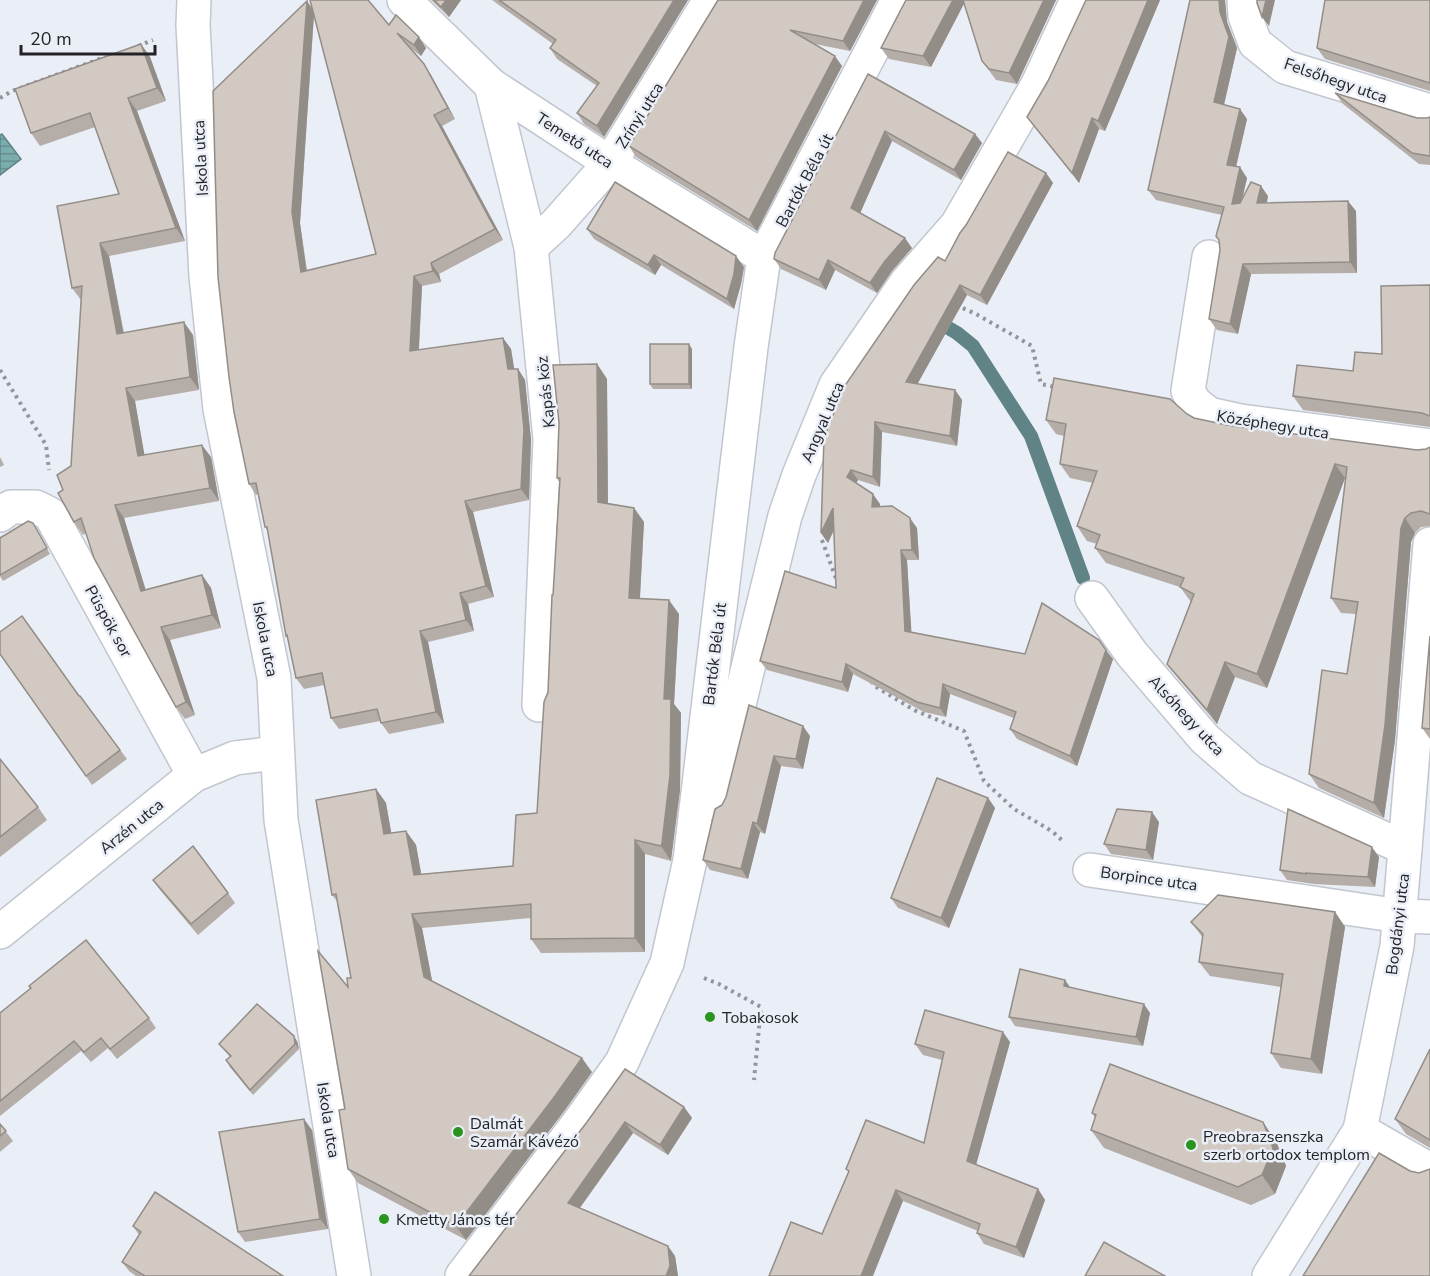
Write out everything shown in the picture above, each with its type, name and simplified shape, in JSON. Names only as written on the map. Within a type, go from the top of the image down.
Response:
[{"type":"street","name":"Iskola utca","points":[[194,0],[193,25],[206,276],[220,410],[274,678],[281,820],[354,1276]]},
{"type":"street","name":"Temető utca","points":[[404,0],[491,85],[610,163],[764,257]]},
{"type":"street","name":"Zrínyi utca","points":[[531,247],[556,224],[610,163],[710,0]]},
{"type":"street","name":"Bartók Béla út","points":[[462,1276],[622,1062],[667,963],[690,860],[764,257],[898,0]]},
{"type":"street","name":"Angyal utca","points":[[690,860],[713,810],[785,516],[836,385],[906,283],[957,225],[1038,84],[1077,0]]},
{"type":"street","name":"Felsőhegy utca","points":[[1244,0],[1245,16],[1255,44],[1286,67],[1430,111]]},
{"type":"street","name":"Kapás köz","points":[[491,85],[531,247],[550,439],[539,705]]},
{"type":"street","name":"Középhegy utca","points":[[1209,257],[1188,391],[1196,403],[1209,414],[1241,421],[1430,446]]},
{"type":"street","points":[[0,515],[11,507],[36,507]]},
{"type":"street","name":"Püspök sor","points":[[36,507],[50,514],[194,775]]},
{"type":"street","name":"Bogdányi utca","points":[[1269,1276],[1360,1130],[1397,946],[1415,916],[1406,848],[1430,544]]},
{"type":"street","name":"Alsóhegy utca","points":[[1092,598],[1132,654],[1206,739],[1250,778],[1406,848]]},
{"type":"street","name":"Arzén utca","points":[[0,932],[194,775],[235,758],[277,753]]},
{"type":"street","name":"Borpince utca","points":[[1090,870],[1415,916]]},
{"type":"street","points":[[1360,1130],[1430,1170]]},
{"type":"path","points":[[138,46],[148,42]]},
{"type":"path","points":[[0,98],[12,91],[106,57]]},
{"type":"path","points":[[906,283],[976,314],[1032,346],[1041,384],[1064,388]]},
{"type":"path","points":[[0,370],[46,445],[50,473],[36,507]]},
{"type":"path","points":[[800,475],[838,586]]},
{"type":"path","name":"Borpince utca","points":[[869,674],[873,685],[914,710],[964,731],[984,781],[1014,809],[1053,832],[1090,870]]},
{"type":"path","points":[[719,984],[761,1007],[754,1080]]},
{"type":"water","points":[[2,134],[21,159],[0,175],[0,135]]},
{"type":"building","points":[[310,0],[368,0],[389,25],[396,15],[419,37],[414,45],[397,33],[424,64],[448,108],[434,115],[495,229],[431,263],[433,271],[414,276],[410,351],[503,338],[508,369],[518,369],[524,429],[521,489],[465,501],[486,586],[460,593],[466,620],[420,631],[436,712],[381,723],[377,709],[331,718],[322,673],[296,678],[286,636],[267,527],[265,527],[256,483],[249,484],[234,412],[218,277],[213,91],[307,1],[292,212],[301,272],[376,254]]},
{"type":"building","points":[[434,0],[446,0],[441,7]]},
{"type":"building","points":[[499,0],[674,0],[597,126],[577,113],[599,83],[550,48],[556,40]]},
{"type":"building","points":[[718,0],[864,0],[843,41],[790,30],[835,56],[749,220],[629,146]]},
{"type":"building","points":[[906,0],[953,0],[923,56],[881,48]]},
{"type":"building","points":[[963,0],[1044,0],[1009,73],[989,69],[982,61]]},
{"type":"building","points":[[1086,0],[1148,0],[1098,121],[1092,118],[1072,173],[1027,117],[1048,81]]},
{"type":"building","points":[[1190,0],[1219,0],[1220,12],[1229,37],[1214,102],[1240,109],[1227,165],[1240,167],[1232,204],[1240,203],[1251,182],[1261,186],[1257,203],[1348,201],[1350,262],[1243,264],[1230,324],[1209,319],[1220,250],[1216,236],[1224,207],[1148,190]]},
{"type":"building","points":[[1257,0],[1266,0],[1262,17],[1257,3]]},
{"type":"building","points":[[1325,0],[1430,0],[1430,83],[1317,48]]},
{"type":"building","points":[[141,44],[157,88],[128,98],[176,228],[100,243],[117,334],[184,322],[190,377],[126,388],[138,456],[202,445],[210,488],[115,505],[141,591],[202,575],[212,615],[161,627],[186,702],[176,707],[94,558],[81,518],[74,522],[58,493],[63,490],[57,475],[71,466],[82,286],[72,288],[57,206],[119,194],[90,113],[31,133],[15,89]]},
{"type":"building","points":[[868,74],[975,134],[954,170],[885,131],[851,208],[905,238],[870,283],[828,260],[819,280],[774,259],[775,253]]},
{"type":"building","points":[[1335,93],[1417,118],[1430,117],[1430,156],[1412,153]]},
{"type":"building","points":[[1008,152],[1046,173],[980,295],[960,285],[906,382],[955,390],[950,436],[875,422],[873,477],[851,470],[847,477],[873,494],[872,507],[892,506],[910,518],[912,550],[901,550],[905,631],[1025,654],[1042,603],[1099,640],[1106,650],[1070,756],[1010,729],[1016,712],[943,684],[940,708],[917,702],[846,664],[842,682],[760,661],[785,571],[836,588],[833,508],[821,533],[824,437],[846,384],[914,285],[938,257],[945,261]]},
{"type":"building","points":[[615,182],[736,256],[727,299],[654,255],[648,265],[587,229]]},
{"type":"building","points":[[1430,285],[1430,416],[1422,413],[1293,396],[1297,365],[1353,371],[1355,352],[1382,354],[1381,286]]},
{"type":"building","points":[[650,344],[689,344],[689,384],[650,384]]},
{"type":"building","points":[[597,364],[598,502],[634,508],[629,598],[669,600],[664,699],[671,699],[670,775],[662,843],[661,846],[635,840],[635,938],[531,939],[531,904],[412,914],[424,977],[582,1058],[456,1226],[348,1169],[339,1110],[345,1109],[318,951],[348,987],[347,978],[351,978],[336,894],[332,895],[316,800],[376,789],[384,834],[406,831],[414,875],[513,866],[516,815],[537,813],[544,702],[548,692],[560,478],[557,478],[559,423],[553,365]]},
{"type":"building","points":[[1054,378],[1170,399],[1194,418],[1227,425],[1417,450],[1430,447],[1430,514],[1421,511],[1411,513],[1405,518],[1401,528],[1385,725],[1374,803],[1309,774],[1322,670],[1347,674],[1358,602],[1331,598],[1347,467],[1335,464],[1257,674],[1225,662],[1207,710],[1167,664],[1194,594],[1180,587],[1184,578],[1095,548],[1100,535],[1077,526],[1097,471],[1060,464],[1066,424],[1046,420]]},
{"type":"building","points":[[28,521],[33,523],[47,548],[0,575],[0,538]]},
{"type":"building","points":[[22,616],[120,750],[86,776],[0,654],[0,632]]},
{"type":"building","points":[[1430,636],[1430,729],[1422,728]]},
{"type":"building","points":[[749,705],[803,726],[796,759],[774,756],[757,824],[753,822],[741,869],[703,860],[715,809],[722,805],[726,797]]},
{"type":"building","points":[[0,759],[38,807],[0,837]]},
{"type":"building","points":[[937,778],[988,798],[941,918],[891,898]]},
{"type":"building","points":[[1117,809],[1152,812],[1146,850],[1104,844]]},
{"type":"building","points":[[1288,809],[1372,847],[1368,877],[1305,873],[1307,874],[1280,870]]},
{"type":"building","points":[[193,846],[228,893],[191,924],[153,880]]},
{"type":"building","points":[[1218,895],[1335,912],[1311,1059],[1271,1053],[1283,974],[1199,962],[1203,934],[1191,922]]},
{"type":"building","points":[[86,940],[149,1018],[110,1049],[101,1038],[84,1052],[74,1041],[0,1101],[0,1013],[31,988],[29,986]]},
{"type":"building","points":[[1020,969],[1065,980],[1064,986],[1144,1004],[1136,1037],[1009,1017]]},
{"type":"building","points":[[257,1004],[294,1036],[295,1044],[250,1090],[226,1060],[231,1056],[219,1044]]},
{"type":"building","points":[[925,1010],[1003,1032],[967,1161],[1038,1189],[1016,1247],[977,1233],[980,1224],[896,1190],[861,1276],[769,1276],[791,1222],[822,1234],[849,1171],[846,1169],[866,1120],[924,1143],[944,1052],[915,1044]]},
{"type":"building","points":[[1430,1049],[1430,1140],[1395,1119]]},
{"type":"building","name":"Preobrazsenszka szerb ortodox templom","points":[[1110,1064],[1263,1122],[1273,1148],[1262,1175],[1238,1187],[1091,1130],[1096,1115],[1092,1113]]},
{"type":"building","points":[[625,1069],[684,1107],[660,1145],[625,1122],[568,1203],[668,1246],[670,1266],[666,1276],[469,1276],[587,1122]]},
{"type":"building","points":[[304,1119],[320,1219],[238,1232],[219,1132]]},
{"type":"building","points":[[0,1124],[6,1131],[0,1136]]},
{"type":"building","points":[[1379,1153],[1410,1171],[1419,1173],[1430,1169],[1430,1276],[1303,1276]]},
{"type":"building","points":[[155,1192],[283,1276],[145,1276],[122,1262],[141,1232],[133,1226]]},
{"type":"building","points":[[1104,1242],[1165,1276],[1085,1276]]},
{"type":"waterway","points":[[933,319],[957,333],[973,346],[1031,436],[1083,578]]},
{"type":"place","name":"Tobakosok","points":[[710,1017]]},
{"type":"place","name":"Dalmát Szamár Kávézó","points":[[458,1132]]},
{"type":"place","name":"Preobrazsenszka szerb ortodox templom","points":[[1191,1145]]},
{"type":"place","name":"Kmetty János tér","points":[[384,1219]]}]
